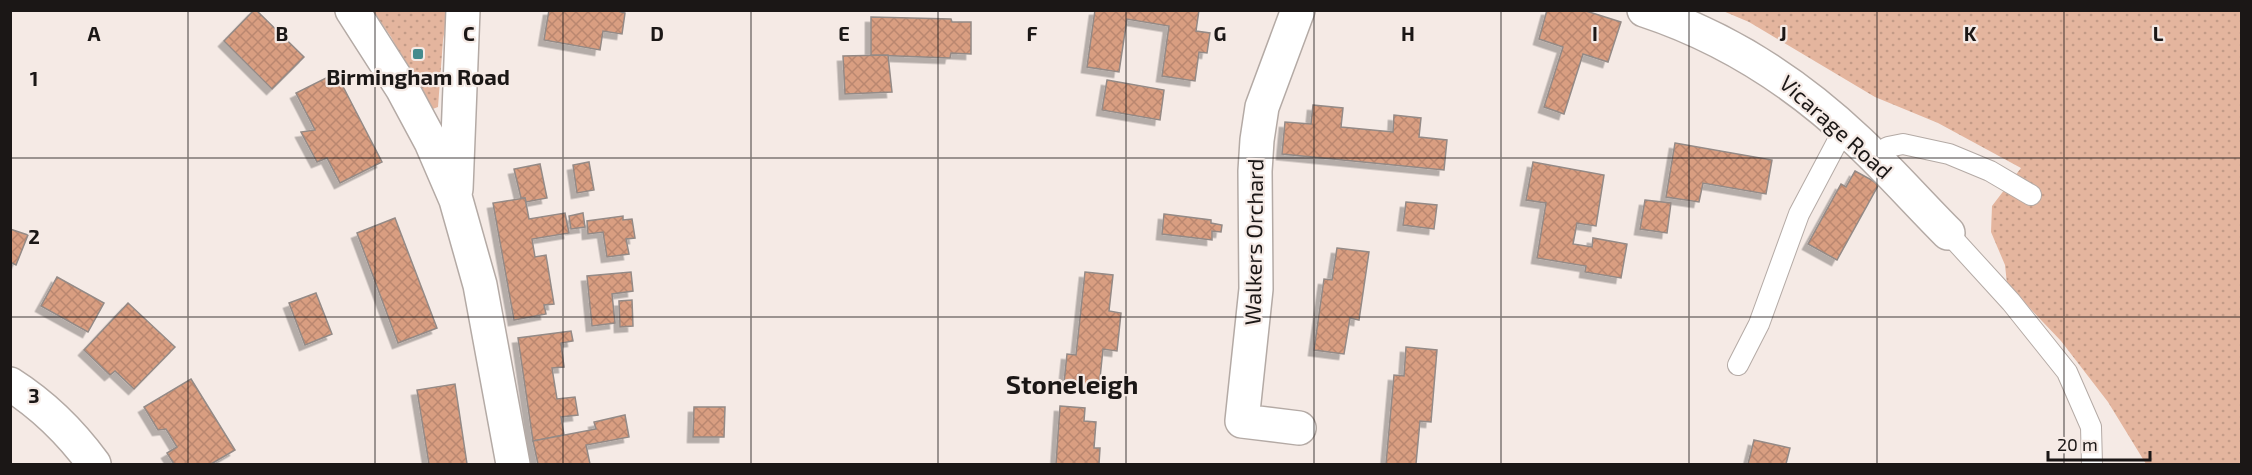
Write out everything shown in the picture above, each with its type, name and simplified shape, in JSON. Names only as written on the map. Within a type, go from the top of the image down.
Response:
[{"type":"street","points":[[352,10],[402,88],[431,142],[456,200],[480,285],[513,465]]},
{"type":"street","points":[[456,200],[463,10]]},
{"type":"street","name":"Walkers Orchard","points":[[1298,10],[1260,118],[1255,171],[1256,289],[1242,422],[1299,428]]},
{"type":"street","name":"Vicarage Road","points":[[1663,13],[1728,45],[1776,74],[1819,106],[1948,233]]},
{"type":"street","points":[[10,384],[24,393],[57,422],[94,465]]},
{"type":"lane","points":[[1738,365],[1759,324],[1799,214],[1844,129]]},
{"type":"lane","points":[[1874,158],[1888,147],[1903,144],[1949,154],[1990,171],[2031,195]]},
{"type":"lane","points":[[1948,233],[2011,302],[2067,372],[2091,427],[2092,465]]},
{"type":"shaded area","points":[[373,11],[448,11],[443,40],[438,107],[430,110],[391,37]]},
{"type":"shaded area","points":[[1723,11],[2241,11],[2241,464],[2146,464],[2108,402],[2061,341],[2007,284],[2005,265],[1991,232],[1992,206],[2021,168],[1938,123],[1875,97],[1749,22]]},
{"type":"building","points":[[254,10],[304,57],[272,89],[224,41]]},
{"type":"building","points":[[549,10],[614,10],[625,13],[622,34],[603,31],[600,50],[544,40]]},
{"type":"building","points":[[1095,10],[1199,10],[1196,31],[1210,33],[1207,53],[1199,52],[1195,81],[1162,76],[1169,26],[1127,19],[1119,72],[1087,67]]},
{"type":"building","points":[[1547,10],[1583,10],[1621,22],[1608,62],[1583,54],[1564,114],[1544,107],[1563,47],[1539,39]]},
{"type":"building","points":[[871,17],[951,19],[952,22],[971,22],[971,54],[951,53],[950,58],[871,55]]},
{"type":"building","points":[[888,55],[892,92],[845,94],[843,56]]},
{"type":"building","points":[[336,73],[382,162],[340,183],[327,158],[317,162],[301,132],[315,130],[296,93]]},
{"type":"building","points":[[1107,80],[1164,90],[1160,120],[1102,110]]},
{"type":"building","points":[[1313,105],[1343,108],[1341,127],[1393,132],[1394,115],[1421,118],[1419,137],[1447,140],[1444,170],[1282,154],[1285,122],[1311,124]]},
{"type":"building","points":[[1675,143],[1772,160],[1766,194],[1703,183],[1699,202],[1666,197]]},
{"type":"building","points":[[589,162],[594,190],[577,193],[573,165]]},
{"type":"building","points":[[1533,162],[1604,175],[1596,226],[1577,223],[1573,244],[1592,247],[1593,238],[1627,244],[1621,278],[1585,272],[1586,266],[1537,258],[1546,203],[1526,200]]},
{"type":"building","points":[[540,164],[547,198],[526,202],[525,198],[521,198],[514,169]]},
{"type":"building","points":[[1855,171],[1879,184],[1837,260],[1808,244],[1841,184],[1846,187]]},
{"type":"building","points":[[525,198],[529,219],[565,213],[569,233],[532,239],[535,257],[546,255],[554,304],[544,305],[546,314],[514,320],[493,203]]},
{"type":"building","points":[[1645,200],[1671,203],[1667,233],[1640,229]]},
{"type":"building","points":[[1406,202],[1437,205],[1434,229],[1403,225]]},
{"type":"building","points":[[583,213],[585,227],[571,229],[569,216]]},
{"type":"building","points":[[1164,214],[1211,220],[1211,223],[1222,225],[1221,232],[1212,231],[1212,240],[1162,234]]},
{"type":"building","points":[[623,216],[623,220],[632,219],[635,238],[626,239],[629,254],[607,257],[603,232],[588,234],[587,221]]},
{"type":"building","points":[[395,218],[437,328],[398,343],[357,233]]},
{"type":"building","points":[[10,229],[28,235],[16,265],[10,262]]},
{"type":"building","points":[[1337,248],[1369,252],[1359,320],[1350,318],[1344,354],[1314,350],[1324,279],[1332,280]]},
{"type":"building","points":[[631,272],[633,291],[612,294],[615,323],[592,326],[587,276]]},
{"type":"building","points":[[1085,272],[1113,275],[1109,311],[1121,313],[1117,351],[1103,349],[1099,388],[1064,383],[1067,354],[1076,355]]},
{"type":"building","points":[[57,277],[104,303],[88,332],[41,306]]},
{"type":"building","points":[[316,293],[332,334],[305,345],[289,303]]},
{"type":"building","points":[[632,300],[633,326],[620,327],[619,301]]},
{"type":"building","points":[[128,303],[175,347],[134,389],[115,371],[110,375],[84,350]]},
{"type":"building","points":[[571,331],[573,341],[561,343],[564,367],[552,368],[557,399],[575,397],[578,415],[561,417],[564,435],[533,441],[518,338]]},
{"type":"building","points":[[1406,347],[1437,350],[1431,422],[1420,421],[1416,464],[1386,464],[1394,375],[1404,376]]},
{"type":"building","points":[[191,379],[235,450],[211,464],[174,464],[167,453],[177,447],[166,429],[158,430],[144,407]]},
{"type":"building","points":[[455,384],[467,464],[429,464],[417,390]]},
{"type":"building","points":[[1060,406],[1085,408],[1084,421],[1096,422],[1094,448],[1100,448],[1099,464],[1056,464]]},
{"type":"building","points":[[694,407],[725,407],[724,437],[693,437]]},
{"type":"building","points":[[625,415],[629,437],[586,445],[590,464],[538,464],[533,441],[596,429],[594,422]]},
{"type":"building","points":[[1754,440],[1790,448],[1786,464],[1748,464]]},
{"type":"place","name":"Birmingham Road","points":[[418,54]]},
{"type":"district","name":"Stoneleigh","points":[[1072,385]]}]
